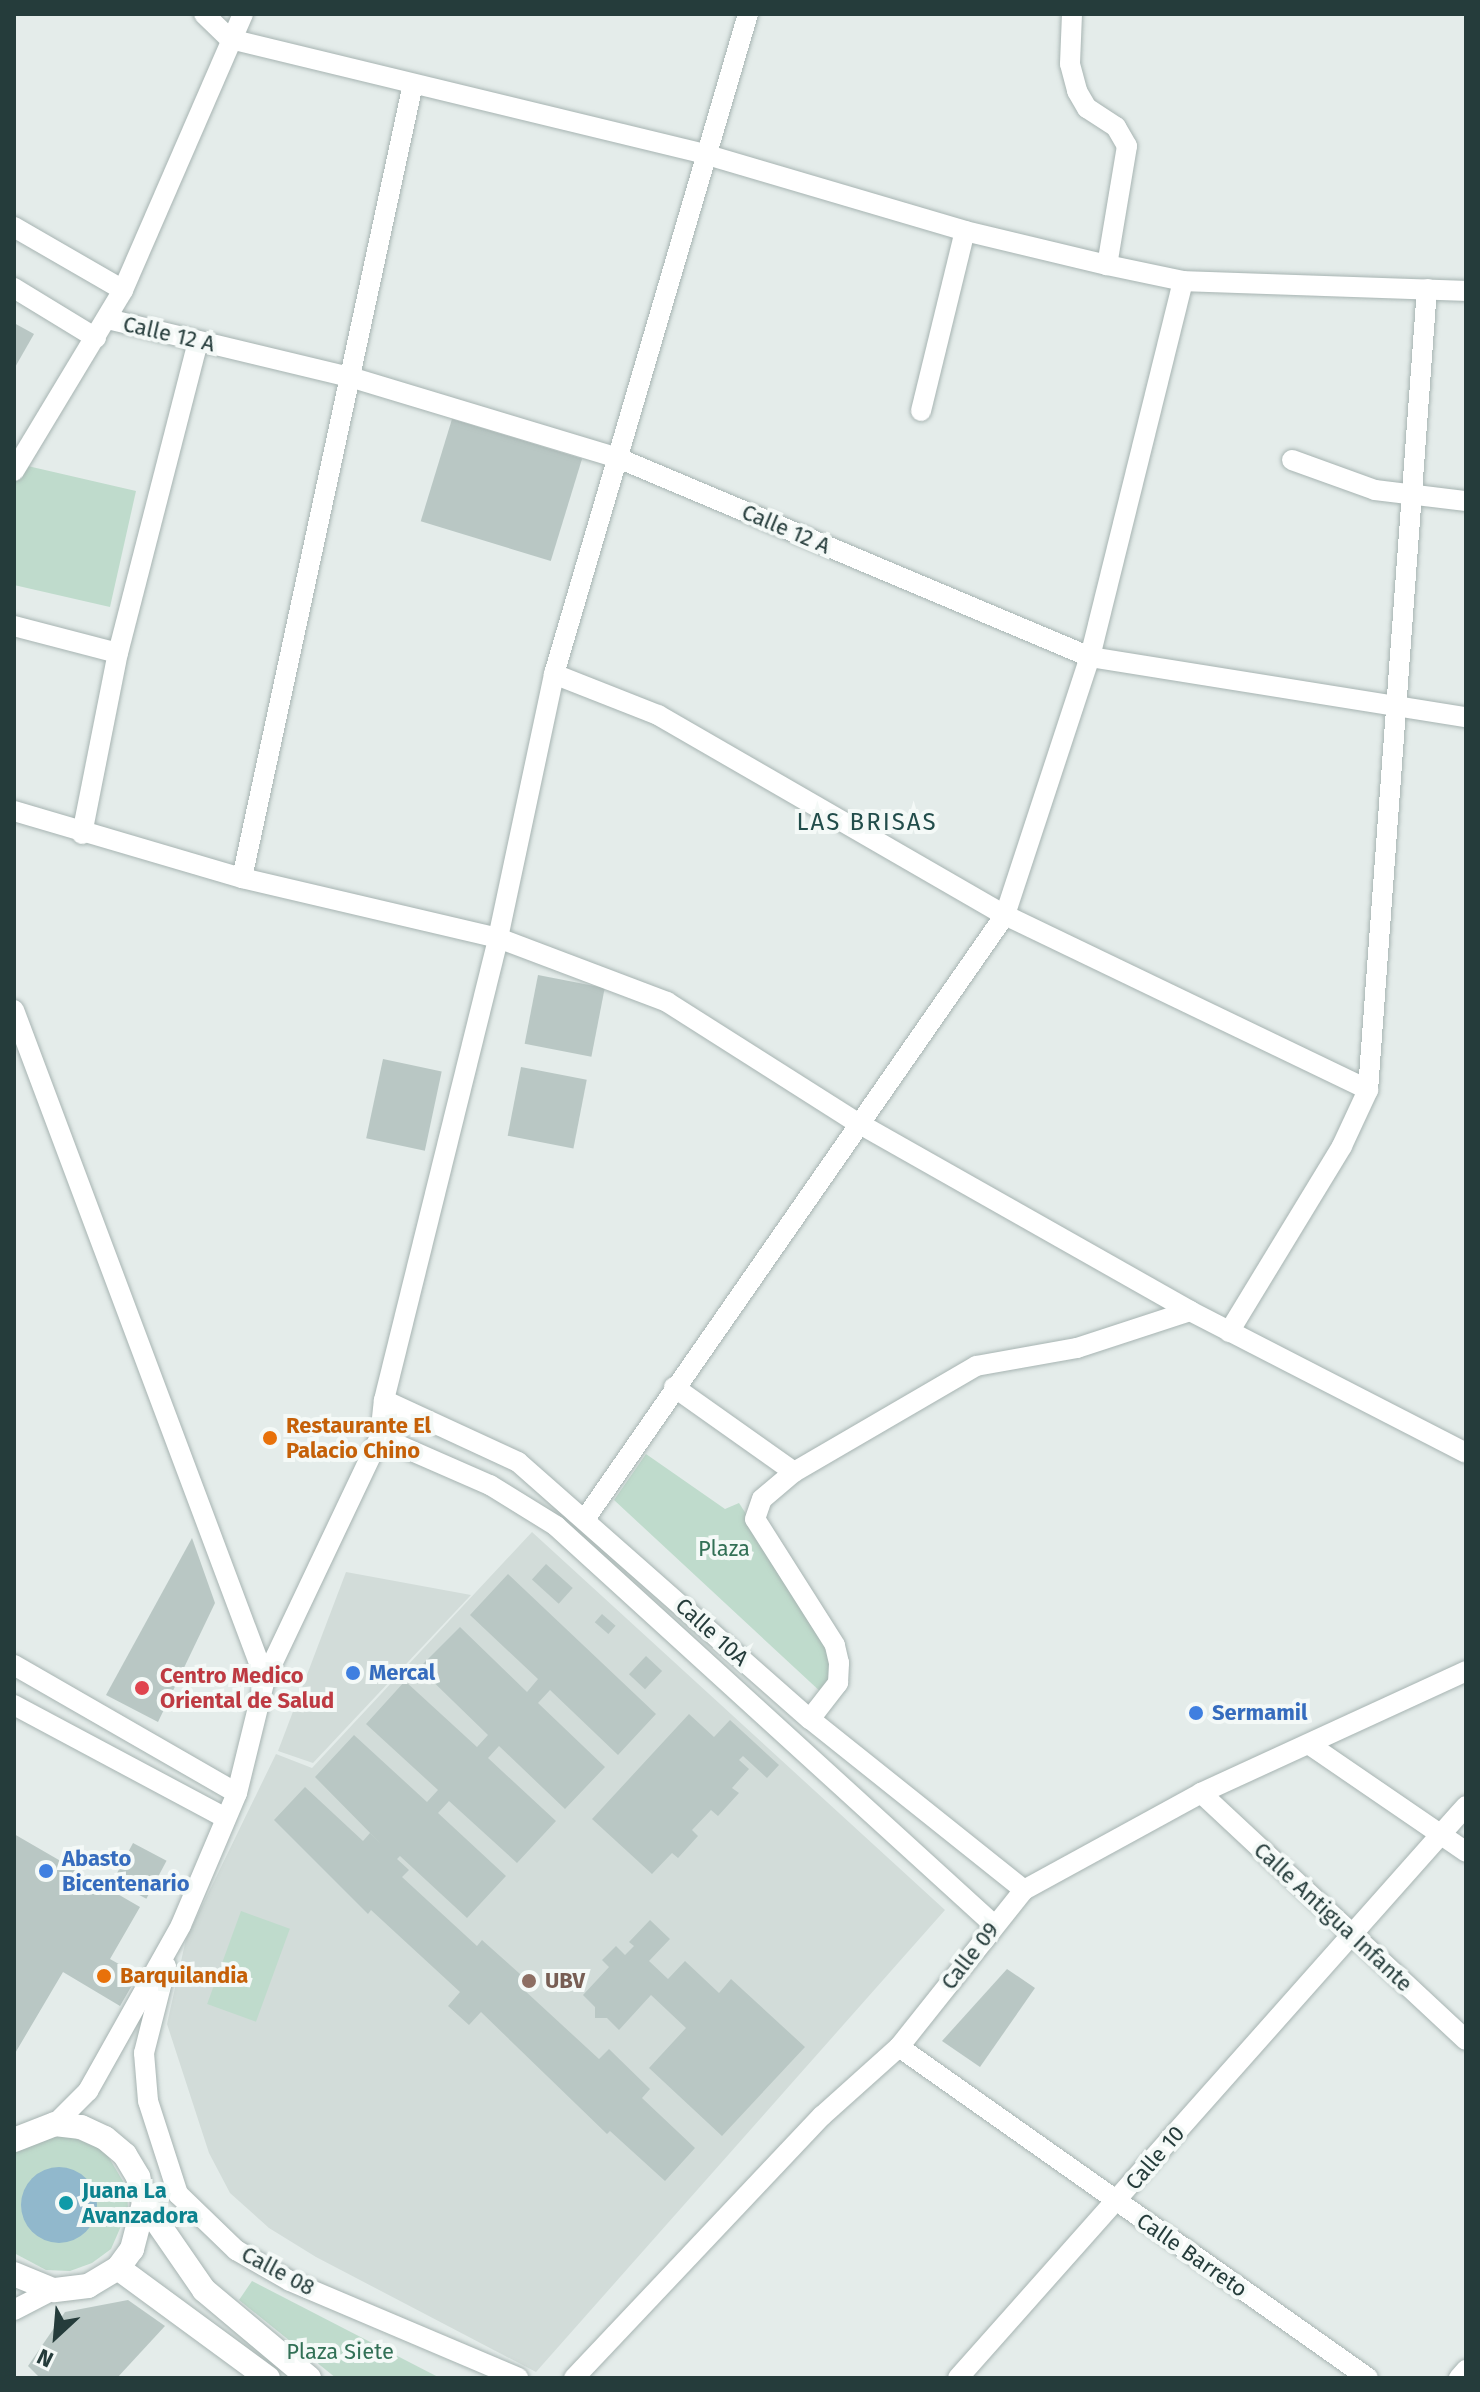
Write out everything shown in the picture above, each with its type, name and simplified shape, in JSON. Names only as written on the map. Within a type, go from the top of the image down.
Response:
[{"type":"street","points":[[204,14],[230,39],[704,154],[965,231],[1107,265],[1183,281],[1466,291]]},
{"type":"street","points":[[14,471],[123,290],[243,14]]},
{"type":"street","points":[[14,2140],[55,2124],[88,2091],[181,1925],[224,1817],[237,1793],[265,1679],[380,1437],[384,1400],[498,938],[554,674],[704,154],[748,14]]},
{"type":"street","points":[[1072,14],[1070,64],[1077,91],[1087,108],[1116,127],[1127,146],[1107,265]]},
{"type":"street","points":[[242,878],[413,84]]},
{"type":"street","points":[[14,227],[123,290]]},
{"type":"street","points":[[921,411],[965,231]]},
{"type":"street","points":[[585,1519],[1005,915],[1090,657],[1183,281]]},
{"type":"street","points":[[14,288],[96,338]]},
{"type":"street","points":[[1229,1332],[1342,1146],[1368,1090],[1427,289]]},
{"type":"street","name":"Calle 12 A","points":[[108,319],[350,377],[618,458],[1090,657],[1466,717]]},
{"type":"street","points":[[82,834],[118,653],[198,341]]},
{"type":"street","points":[[1292,460],[1411,498],[1466,501]]},
{"type":"street","points":[[14,626],[118,653]]},
{"type":"street","points":[[554,674],[679,726],[1005,915],[1368,1090]]},
{"type":"street","points":[[14,811],[82,834],[242,878],[498,938],[667,1002],[858,1123],[1190,1311],[1466,1453]]},
{"type":"street","points":[[14,1010],[265,1679]]},
{"type":"street","points":[[810,1719],[838,1683],[835,1645],[755,1519],[754,1509],[794,1472],[976,1366],[1077,1348],[1190,1311]]},
{"type":"street","points":[[674,1387],[794,1472]]},
{"type":"street","name":"Calle 10A","points":[[384,1400],[518,1462],[810,1719],[1024,1890]]},
{"type":"street","name":"Calle 10A","points":[[380,1437],[490,1485],[556,1526],[994,1925]]},
{"type":"street","points":[[14,1665],[237,1793]]},
{"type":"street","name":"Calle 09","points":[[574,2378],[822,2116],[899,2047],[1024,1890],[1201,1793],[1466,1671]]},
{"type":"street","points":[[14,1705],[224,1817]]},
{"type":"street","points":[[1310,1745],[1466,1852]]},
{"type":"street","name":"Calle Antigua Infante","points":[[1201,1793],[1350,1936],[1466,2040]]},
{"type":"street","name":"Calle 10","points":[[958,2378],[1466,1806]]},
{"type":"street","name":"Calle 08","points":[[181,1925],[158,1989],[144,2053],[148,2101],[178,2194],[236,2250],[290,2281],[518,2378]]},
{"type":"street","name":"Calle Barreto","points":[[899,2047],[1368,2378]]},
{"type":"street","points":[[55,2124],[81,2127],[105,2138],[125,2155],[138,2177],[144,2203],[204,2290],[309,2378]]},
{"type":"street","points":[[14,2310],[53,2290],[88,2286],[118,2268],[137,2238],[144,2203]]},
{"type":"street","points":[[118,2268],[268,2378]]},
{"type":"street","points":[[14,2274],[53,2290]]},
{"type":"street","points":[[1459,2378],[1466,2370]]},
{"type":"shaded area","name":"UBV","points":[[532,1532],[945,1910],[536,2372],[316,2257],[269,2228],[230,2193],[209,2153],[167,2024],[186,1939],[276,1754],[312,1768]]},
{"type":"shaded area","name":"Mercal","points":[[346,1572],[471,1595],[313,1763],[278,1751]]},
{"type":"green space","points":[[19,464],[136,491],[110,607],[14,585],[14,487]]},
{"type":"green space","name":"Plaza","points":[[646,1454],[725,1509],[739,1503],[829,1643],[832,1682],[823,1694],[614,1500]]},
{"type":"green space","points":[[241,1911],[290,1929],[256,2022],[207,2004]]},
{"type":"green space","points":[[65,2134],[105,2151],[127,2188],[128,2210],[111,2249],[92,2263],[70,2271],[46,2270],[14,2253],[14,2152],[24,2144]]},
{"type":"green space","name":"Plaza Siete","points":[[252,2281],[440,2378],[336,2378],[239,2300]]},
{"type":"water","points":[[52,2167],[66,2167],[80,2173],[91,2184],[97,2205],[94,2220],[86,2232],[66,2243],[52,2243],[38,2237],[27,2226],[21,2212],[21,2198],[27,2184],[38,2173]]},
{"type":"building","points":[[14,323],[34,334],[14,369]]},
{"type":"building","points":[[452,419],[582,459],[551,561],[421,521]]},
{"type":"building","points":[[538,975],[605,988],[591,1057],[525,1044]]},
{"type":"building","points":[[383,1059],[442,1071],[425,1151],[366,1138]]},
{"type":"building","points":[[521,1067],[587,1080],[573,1148],[508,1136]]},
{"type":"building","points":[[192,1538],[215,1603],[158,1722],[106,1695]]},
{"type":"building","points":[[546,1564],[573,1588],[559,1604],[532,1580]]},
{"type":"building","points":[[508,1574],[656,1714],[618,1755],[550,1690],[538,1703],[605,1767],[565,1809],[499,1746],[488,1758],[556,1821],[517,1863],[449,1801],[438,1813],[506,1876],[467,1918],[400,1856],[397,1859],[409,1870],[402,1877],[477,1946],[482,1940],[529,1982],[523,1989],[599,2059],[609,2049],[650,2089],[642,2098],[695,2148],[665,2181],[610,2131],[607,2134],[481,2012],[469,2025],[448,2006],[460,1992],[371,1910],[368,1914],[274,1820],[305,1787],[363,1841],[370,1833],[380,1843],[315,1777],[354,1735],[427,1802],[438,1790],[366,1724],[405,1681],[477,1747],[488,1735],[419,1668],[460,1627],[527,1692],[538,1679],[470,1615]]},
{"type":"building","points":[[602,1614],[616,1626],[608,1634],[595,1622]]},
{"type":"building","points":[[646,1656],[662,1671],[645,1689],[629,1674]]},
{"type":"building","points":[[689,1714],[714,1737],[730,1720],[779,1765],[767,1778],[743,1756],[739,1760],[749,1769],[732,1788],[739,1793],[718,1816],[711,1810],[692,1830],[698,1836],[678,1858],[672,1853],[652,1874],[592,1819]]},
{"type":"building","name":"Abasto Bicentenario","points":[[14,1834],[140,1907],[110,1959],[138,1975],[120,2006],[63,1972],[14,2055]]},
{"type":"building","points":[[133,1843],[167,1861],[146,1899],[113,1881]]},
{"type":"building","points":[[650,1920],[670,1939],[649,1961],[668,1979],[685,1961],[719,1993],[731,1979],[805,2047],[722,2136],[649,2068],[686,2028],[651,1995],[619,2030],[607,2018],[595,2018],[595,2007],[583,1995],[609,1967],[602,1960],[616,1946],[625,1955],[634,1946],[629,1942]]},
{"type":"building","points":[[1007,1969],[1035,1988],[980,2067],[942,2041]]},
{"type":"building","points":[[128,2300],[165,2326],[117,2378],[40,2378],[28,2366],[65,2312]]},
{"type":"place","name":"Restaurante El Palacio Chino","points":[[270,1438]]},
{"type":"place","name":"Mercal","points":[[353,1673]]},
{"type":"place","name":"Centro Medico Oriental de Salud","points":[[142,1688]]},
{"type":"place","name":"Sermamil","points":[[1196,1713]]},
{"type":"place","name":"Abasto Bicentenario","points":[[46,1871]]},
{"type":"place","name":"Barquilandia","points":[[104,1976]]},
{"type":"place","name":"UBV","points":[[529,1981]]},
{"type":"place","name":"Juana La Avanzadora","points":[[66,2203]]},
{"type":"district","name":"LAS BRISAS","points":[[867,823]]}]
